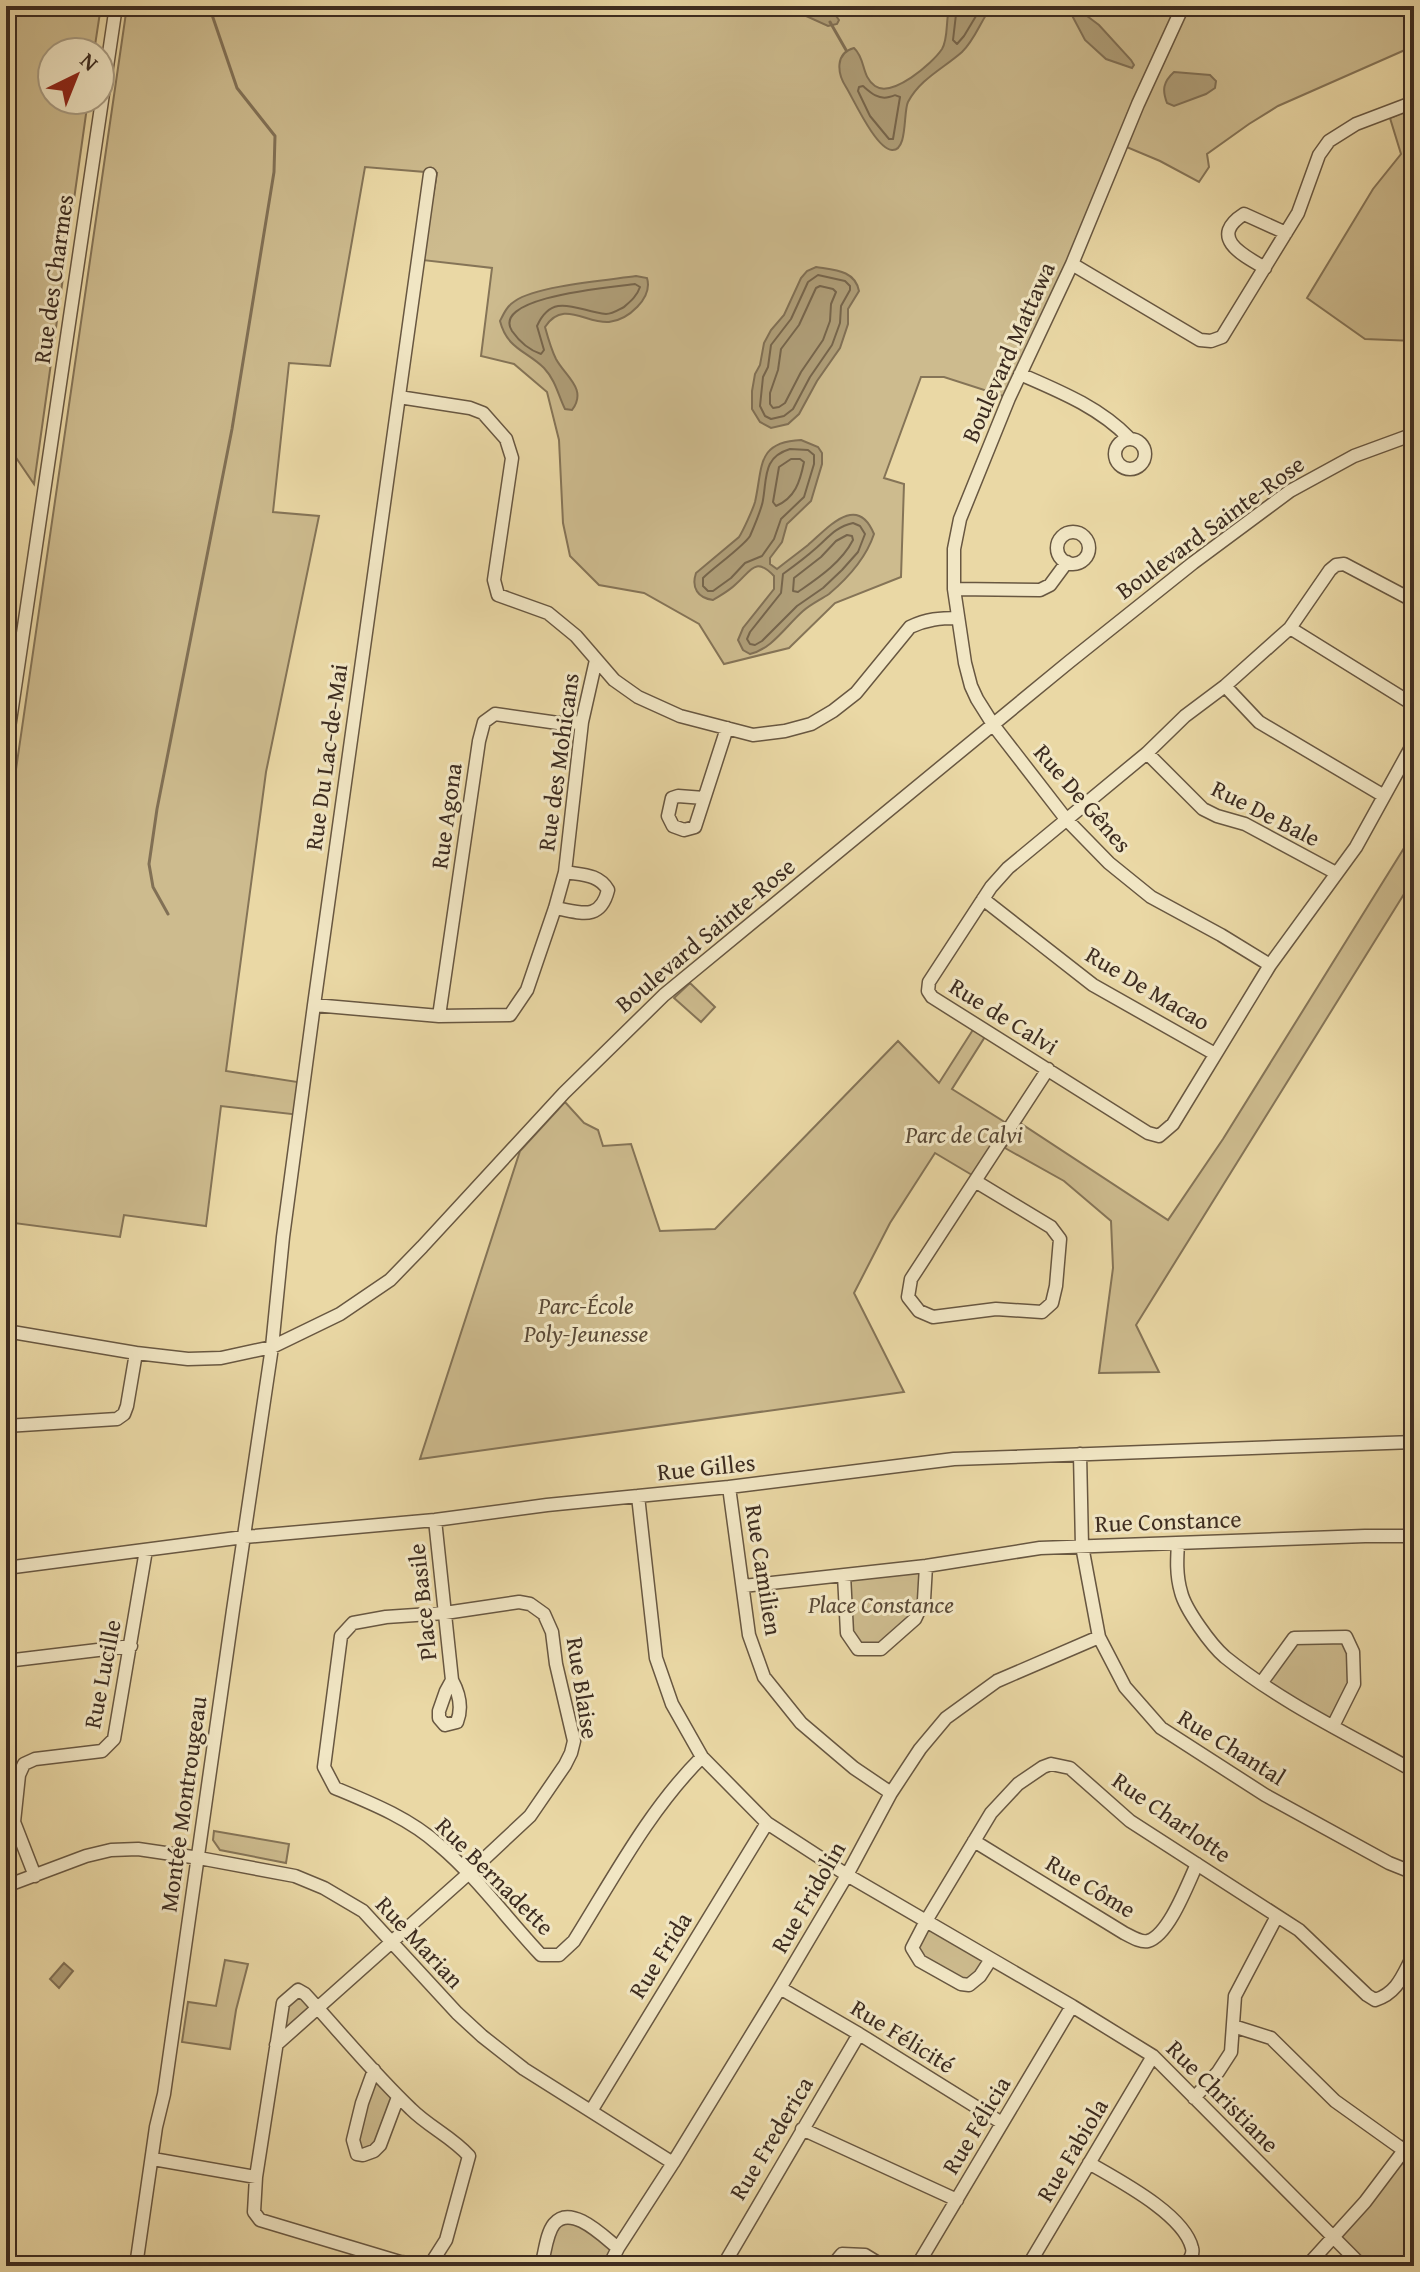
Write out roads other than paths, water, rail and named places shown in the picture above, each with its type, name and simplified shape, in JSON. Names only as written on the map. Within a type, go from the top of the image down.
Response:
[{"type":"street","name":"Rue des Charmes","points":[[6,748],[116,6]]},
{"type":"street","name":"Boulevard Mattawa","points":[[994,726],[971,686],[958,618],[954,549],[960,519],[1020,374],[1072,264],[1138,104],[1183,6]]},
{"type":"street","points":[[1072,264],[1200,340],[1211,341],[1222,337],[1298,213],[1319,155],[1329,141],[1356,124],[1414,102]]},
{"type":"street","name":"Rue Du Lac-de-Mai","points":[[272,1347],[283,1237],[314,1005],[430,174]]},
{"type":"street","points":[[1265,268],[1239,253],[1227,232],[1231,223],[1244,214],[1286,233]]},
{"type":"street","points":[[1020,374],[1078,400],[1129,438]]},
{"type":"street","points":[[399,397],[470,408],[483,413],[506,439],[512,458],[494,580],[498,595],[548,613],[576,636],[614,680],[638,697],[680,716],[753,735],[811,724],[856,693],[910,627],[937,618],[958,618]]},
{"type":"street","name":"Boulevard Sainte-Rose","points":[[6,1331],[136,1353],[188,1359],[221,1358],[272,1347],[340,1314],[390,1280],[564,1093],[664,995],[1164,586],[1290,491],[1354,456],[1414,434]]},
{"type":"street","points":[[954,589],[1040,590],[1050,585],[1067,562]]},
{"type":"street","name":"Rue de Calvi","points":[[1414,601],[1354,568],[1336,565],[1290,628],[1225,686],[1185,716],[1147,753],[1008,868],[983,899],[929,982],[928,991],[932,997],[1148,1133],[1159,1136],[1173,1124],[1270,965],[1367,830],[1414,742]]},
{"type":"street","points":[[1290,628],[1414,705]]},
{"type":"street","name":"Rue des Mohicans","points":[[314,1005],[439,1016],[510,1015],[527,990],[565,872],[582,722],[596,660]]},
{"type":"street","points":[[1225,686],[1259,722],[1384,796]]},
{"type":"street","name":"Rue Agona","points":[[439,1016],[484,722],[495,714],[558,723],[582,722]]},
{"type":"street","name":"Rue De Gênes","points":[[994,726],[1066,819],[1109,863],[1151,897],[1270,965]]},
{"type":"street","points":[[704,798],[727,728]]},
{"type":"street","name":"Rue De Bale","points":[[1147,753],[1203,809],[1245,824],[1336,873]]},
{"type":"street","name":"Rue des Mohicans","points":[[555,908],[589,914],[599,908],[606,898],[608,890],[604,882],[595,877],[565,872]]},
{"type":"street","name":"Rue De Macao","points":[[983,899],[1093,985],[1215,1054]]},
{"type":"street","points":[[975,1181],[1051,1227],[1060,1239],[1052,1303],[1042,1312],[996,1309],[933,1317],[919,1311],[908,1297],[911,1279],[1048,1069]]},
{"type":"street","name":"Montée Montrougeau","points":[[136,2266],[199,1858],[272,1347]]},
{"type":"street","points":[[6,1426],[117,1419],[124,1414],[127,1406],[136,1353]]},
{"type":"street","name":"Rue Gilles","points":[[6,1568],[244,1537],[435,1520],[954,1459],[1414,1442]]},
{"type":"street","name":"Rue Chantal","points":[[1080,1454],[1082,1546],[1099,1637],[1125,1687],[1161,1728],[1265,1795],[1389,1863],[1414,1873]]},
{"type":"street","name":"Rue Camilien","points":[[729,1487],[749,1635],[764,1677],[801,1723],[854,1768],[891,1793]]},
{"type":"street","name":"Rue Christiane","points":[[638,1496],[656,1658],[672,1704],[702,1757],[767,1823],[847,1875],[1153,2056],[1362,2266]]},
{"type":"street","name":"Place Basile","points":[[435,1520],[452,1680]]},
{"type":"street","name":"Rue Constance","points":[[743,1586],[926,1566],[1040,1548],[1414,1536]]},
{"type":"street","points":[[1178,1543],[1177,1570],[1181,1593],[1189,1612],[1223,1655],[1294,1704],[1414,1771]]},
{"type":"street","name":"Rue Lucille","points":[[35,1876],[14,1822],[19,1775],[24,1764],[35,1759],[102,1751],[111,1745],[146,1550]]},
{"type":"street","points":[[844,1575],[847,1633],[858,1649],[881,1649],[915,1619],[924,1600],[926,1566]]},
{"type":"street","name":"Rue Blaise","points":[[276,2045],[530,1816],[571,1753],[574,1741],[556,1664],[552,1632],[544,1614],[530,1604],[519,1602],[445,1613]]},
{"type":"street","name":"Rue Bernadette","points":[[445,1613],[353,1623],[341,1636],[324,1767],[335,1788],[380,1807],[438,1844],[541,1955],[559,1955],[574,1941],[656,1810],[702,1757]]},
{"type":"street","name":"Rue Fridolin","points":[[609,2266],[780,1988],[891,1793],[920,1749],[946,1718],[997,1681],[1099,1637]]},
{"type":"street","points":[[1262,1682],[1294,1638],[1346,1637],[1353,1652],[1354,1684],[1333,1726]]},
{"type":"street","points":[[6,1661],[131,1646]]},
{"type":"street","name":"Rue Charlotte","points":[[926,1921],[991,1813],[1018,1784],[1051,1764],[1070,1768],[1130,1821],[1299,1930],[1375,2000],[1388,1996],[1414,1954]]},
{"type":"street","name":"Rue Frida","points":[[591,2111],[767,1823]]},
{"type":"street","name":"Rue Côme","points":[[974,1841],[1124,1933],[1148,1941],[1161,1933],[1172,1916],[1197,1864]]},
{"type":"street","name":"Rue Marian","points":[[6,1886],[86,1856],[111,1850],[138,1849],[295,1876],[324,1888],[363,1911],[482,2036],[524,2069],[673,2163]]},
{"type":"street","points":[[1194,2098],[1218,2072],[1231,2052],[1235,1996],[1277,1916]]},
{"type":"street","points":[[926,1921],[912,1948],[920,1961],[961,1984],[969,1985],[980,1976],[991,1959]]},
{"type":"street","name":"Rue Félicité","points":[[780,1988],[1002,2123]]},
{"type":"street","points":[[298,1990],[318,2007],[398,2097],[423,2121],[458,2144],[469,2156],[446,2240],[432,2262],[400,2262],[260,2220],[254,2212],[256,2177],[276,2045],[283,2003],[298,1990]]},
{"type":"street","name":"Rue Félicia","points":[[917,2266],[1072,2006]]},
{"type":"street","points":[[1233,2026],[1271,2038],[1335,2101],[1405,2151]]},
{"type":"street","name":"Rue Frederica","points":[[723,2266],[859,2034]]},
{"type":"street","name":"Rue Fabiola","points":[[1028,2266],[1153,2056]]},
{"type":"street","points":[[374,2070],[353,2140],[357,2154],[374,2151],[380,2145],[398,2097]]},
{"type":"street","points":[[802,2129],[957,2200]]},
{"type":"street","points":[[1307,2266],[1365,2202],[1414,2137]]},
{"type":"street","points":[[153,2159],[256,2177]]},
{"type":"street","points":[[1089,2163],[1154,2202],[1178,2225],[1192,2247],[1192,2254],[1185,2266]]},
{"type":"street","points":[[541,2266],[552,2226],[557,2220],[572,2216],[618,2248]]},
{"type":"street","points":[[832,2266],[842,2254],[865,2255],[883,2266]]},
{"type":"water","points":[[745,6],[829,6],[839,20],[837,24],[828,26],[804,15]]},
{"type":"water","points":[[950,6],[992,6],[967,47],[913,94],[908,102],[901,144],[897,149],[886,148],[866,123],[843,82],[840,64],[843,54],[854,48],[875,86],[882,88],[901,84],[930,63],[942,49]]},
{"type":"water","points":[[1067,6],[1085,6],[1087,16],[1131,60],[1132,68],[1106,59],[1085,40]]},
{"type":"water","points":[[1174,72],[1210,75],[1216,81],[1215,88],[1174,106],[1167,103],[1164,90]]},
{"type":"water","points":[[816,267],[848,275],[859,291],[848,309],[848,324],[840,348],[799,414],[788,424],[771,428],[760,422],[752,409],[755,374],[771,330],[784,315],[801,278]]},
{"type":"water","points":[[636,276],[647,278],[646,293],[637,307],[624,317],[600,322],[575,315],[559,315],[545,327],[556,359],[578,396],[572,410],[565,409],[548,373],[507,338],[500,321],[503,315],[515,301],[539,291]]},
{"type":"water","points":[[801,440],[818,447],[822,453],[822,464],[811,501],[787,524],[782,542],[770,558],[770,564],[777,569],[833,523],[851,515],[867,522],[874,534],[856,567],[843,581],[803,611],[772,642],[750,654],[743,650],[738,640],[743,628],[774,589],[774,576],[758,566],[713,600],[697,591],[694,583],[696,573],[741,534],[754,505],[761,468],[769,451],[786,442]]},
{"type":"water","points":[[64,1963],[73,1971],[59,1988],[50,1979]]},
{"type":"waterway","points":[[168,914],[153,887],[149,864],[157,809],[232,429],[274,172],[275,136],[237,88],[209,6]]},
{"type":"waterway","points":[[830,22],[846,50]]},
{"type":"park label","name":"Parc de Calvi","points":[[964,1134]]},
{"type":"park label","name":"Parc-École Poly-Jeunesse","points":[[586,1319]]},
{"type":"park label","name":"Place Constance","points":[[881,1604]]}]
